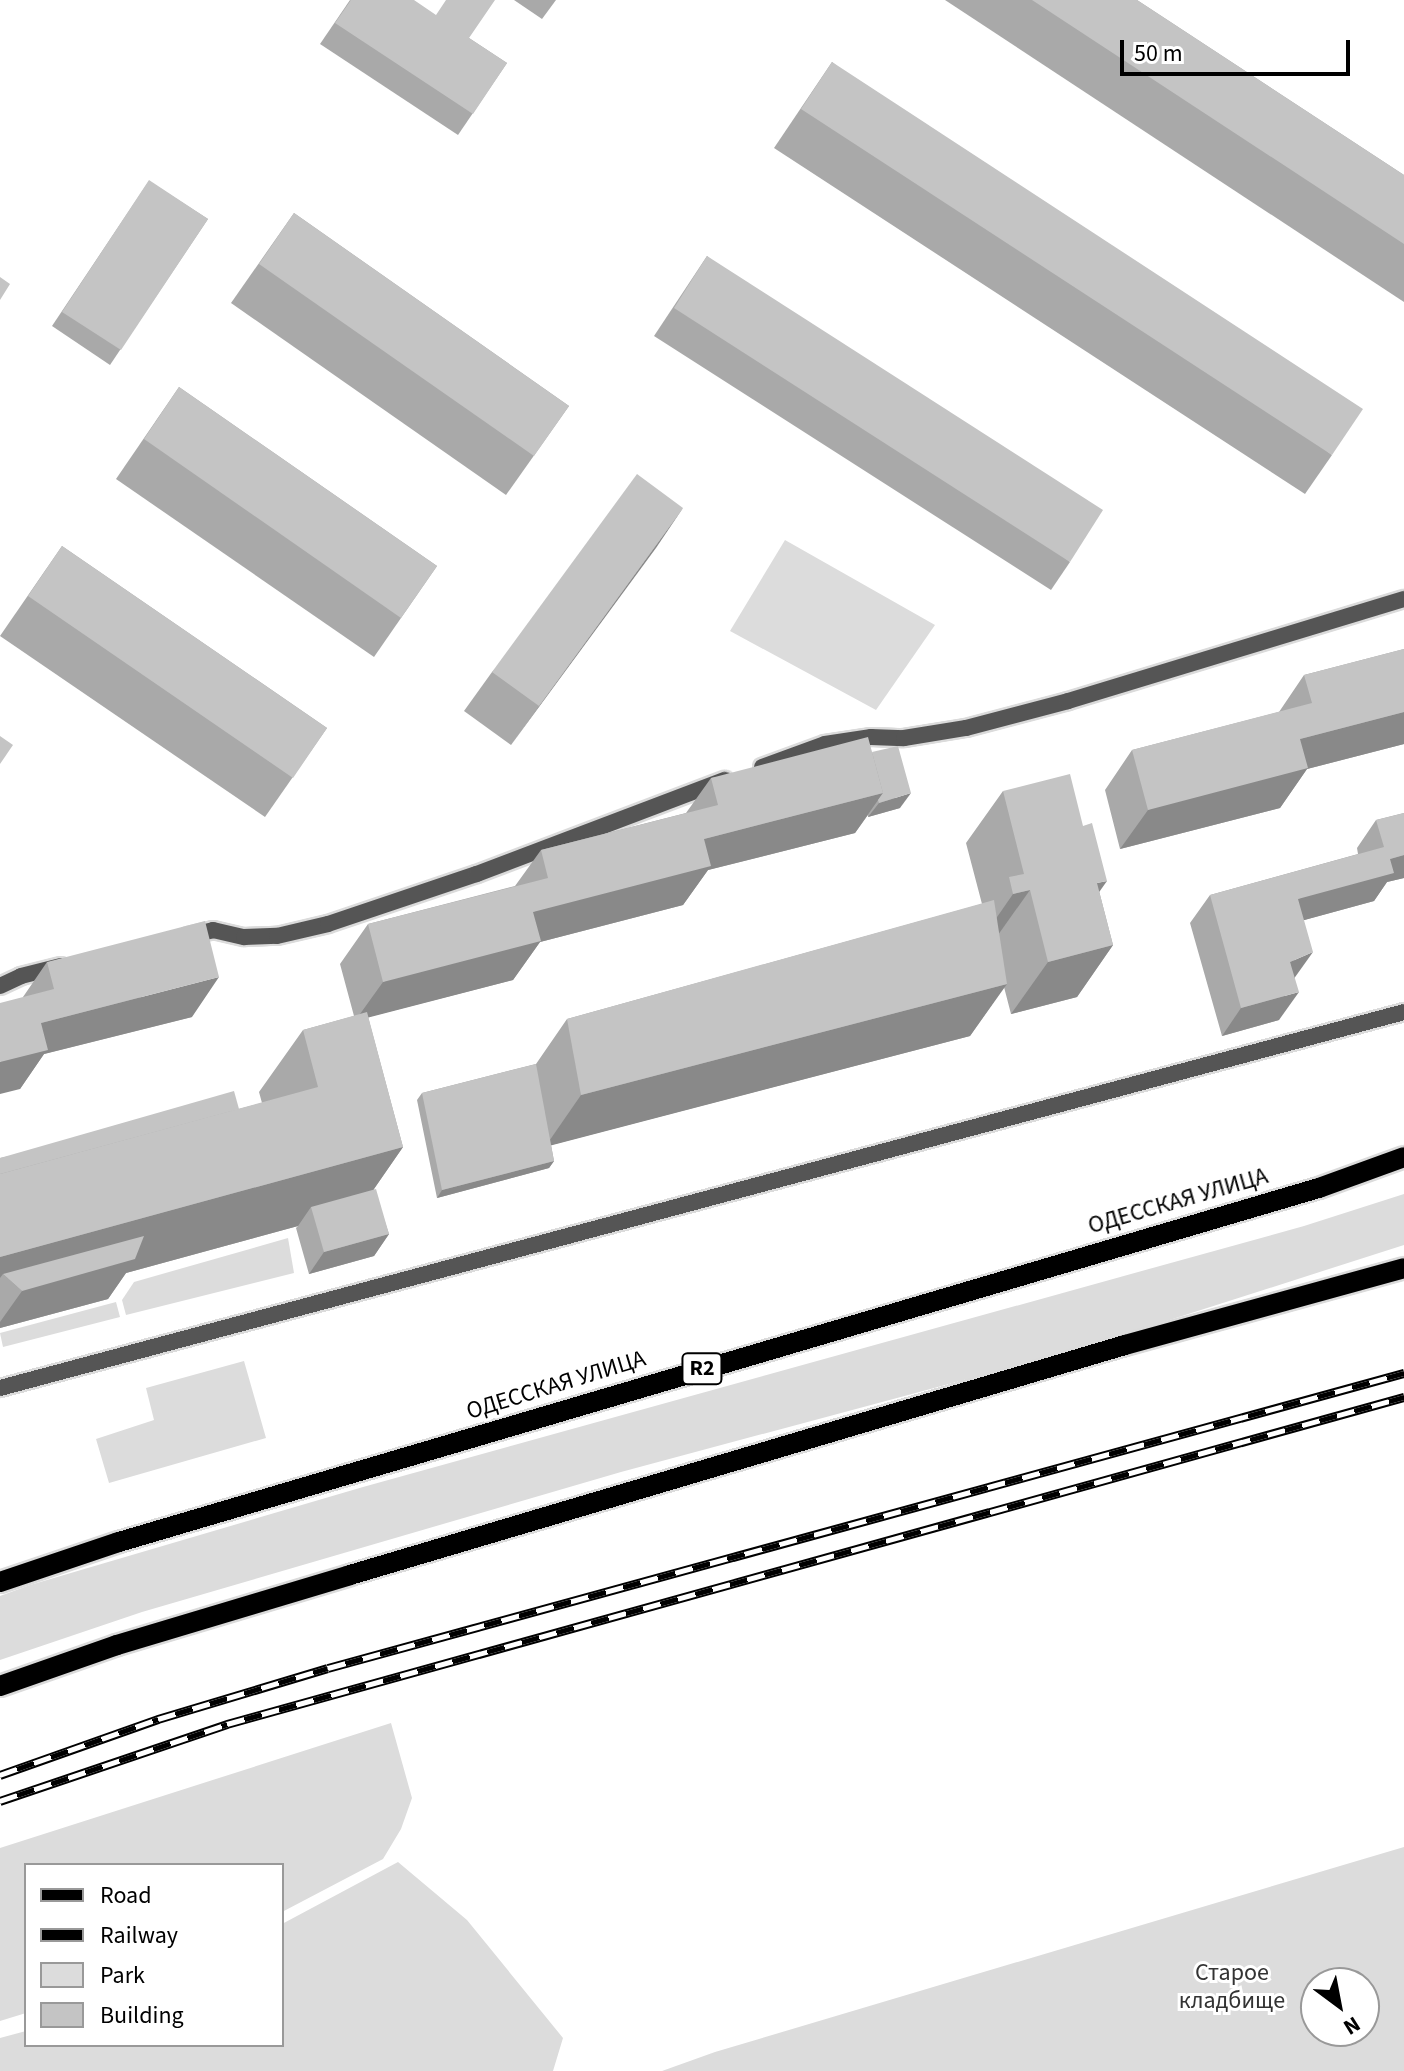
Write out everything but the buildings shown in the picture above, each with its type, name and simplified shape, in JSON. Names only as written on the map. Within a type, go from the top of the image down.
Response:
[{"type":"main road","name":"ОДЕССКАЯ УЛИЦА","points":[[0,1582],[134,1537],[1319,1188],[1404,1157]]},
{"type":"main road","points":[[0,1686],[117,1645],[426,1553],[1125,1345],[1404,1268]]},
{"type":"street","points":[[168,940],[213,930],[244,937],[277,936],[328,924],[477,874],[612,820],[825,744],[871,737],[904,738],[966,728],[1068,701],[1404,599]]},
{"type":"street","points":[[0,986],[21,976],[80,962]]},
{"type":"street","points":[[0,1388],[1404,1012]]},
{"type":"green space","points":[[785,540],[935,625],[876,710],[730,631]]},
{"type":"green space","points":[[1404,1194],[1404,1245],[1079,1349],[621,1472],[142,1612],[0,1660],[0,1596],[30,1585],[363,1487],[1304,1226]]},
{"type":"green space","points":[[288,1238],[294,1273],[126,1315],[122,1300],[134,1282]]},
{"type":"green space","points":[[116,1302],[120,1317],[3,1347],[0,1333]]},
{"type":"green space","points":[[244,1361],[266,1438],[109,1483],[96,1439],[154,1420],[146,1388]]},
{"type":"green space","points":[[391,1723],[412,1798],[401,1829],[383,1859],[284,1911],[284,1863],[24,1863],[24,2014],[0,2021],[0,1848]]},
{"type":"green space","name":"Старое кладбище","points":[[1404,1847],[1404,2071],[662,2071],[715,2052]]},
{"type":"green space","points":[[398,1862],[467,1920],[563,2038],[553,2071],[0,2071],[0,2038],[24,2032],[24,2047],[284,2047],[284,1923]]},
{"type":"railway","points":[[0,1775],[158,1719],[328,1668],[1404,1373]]},
{"type":"railway","points":[[0,1801],[227,1724],[1404,1397]]}]
